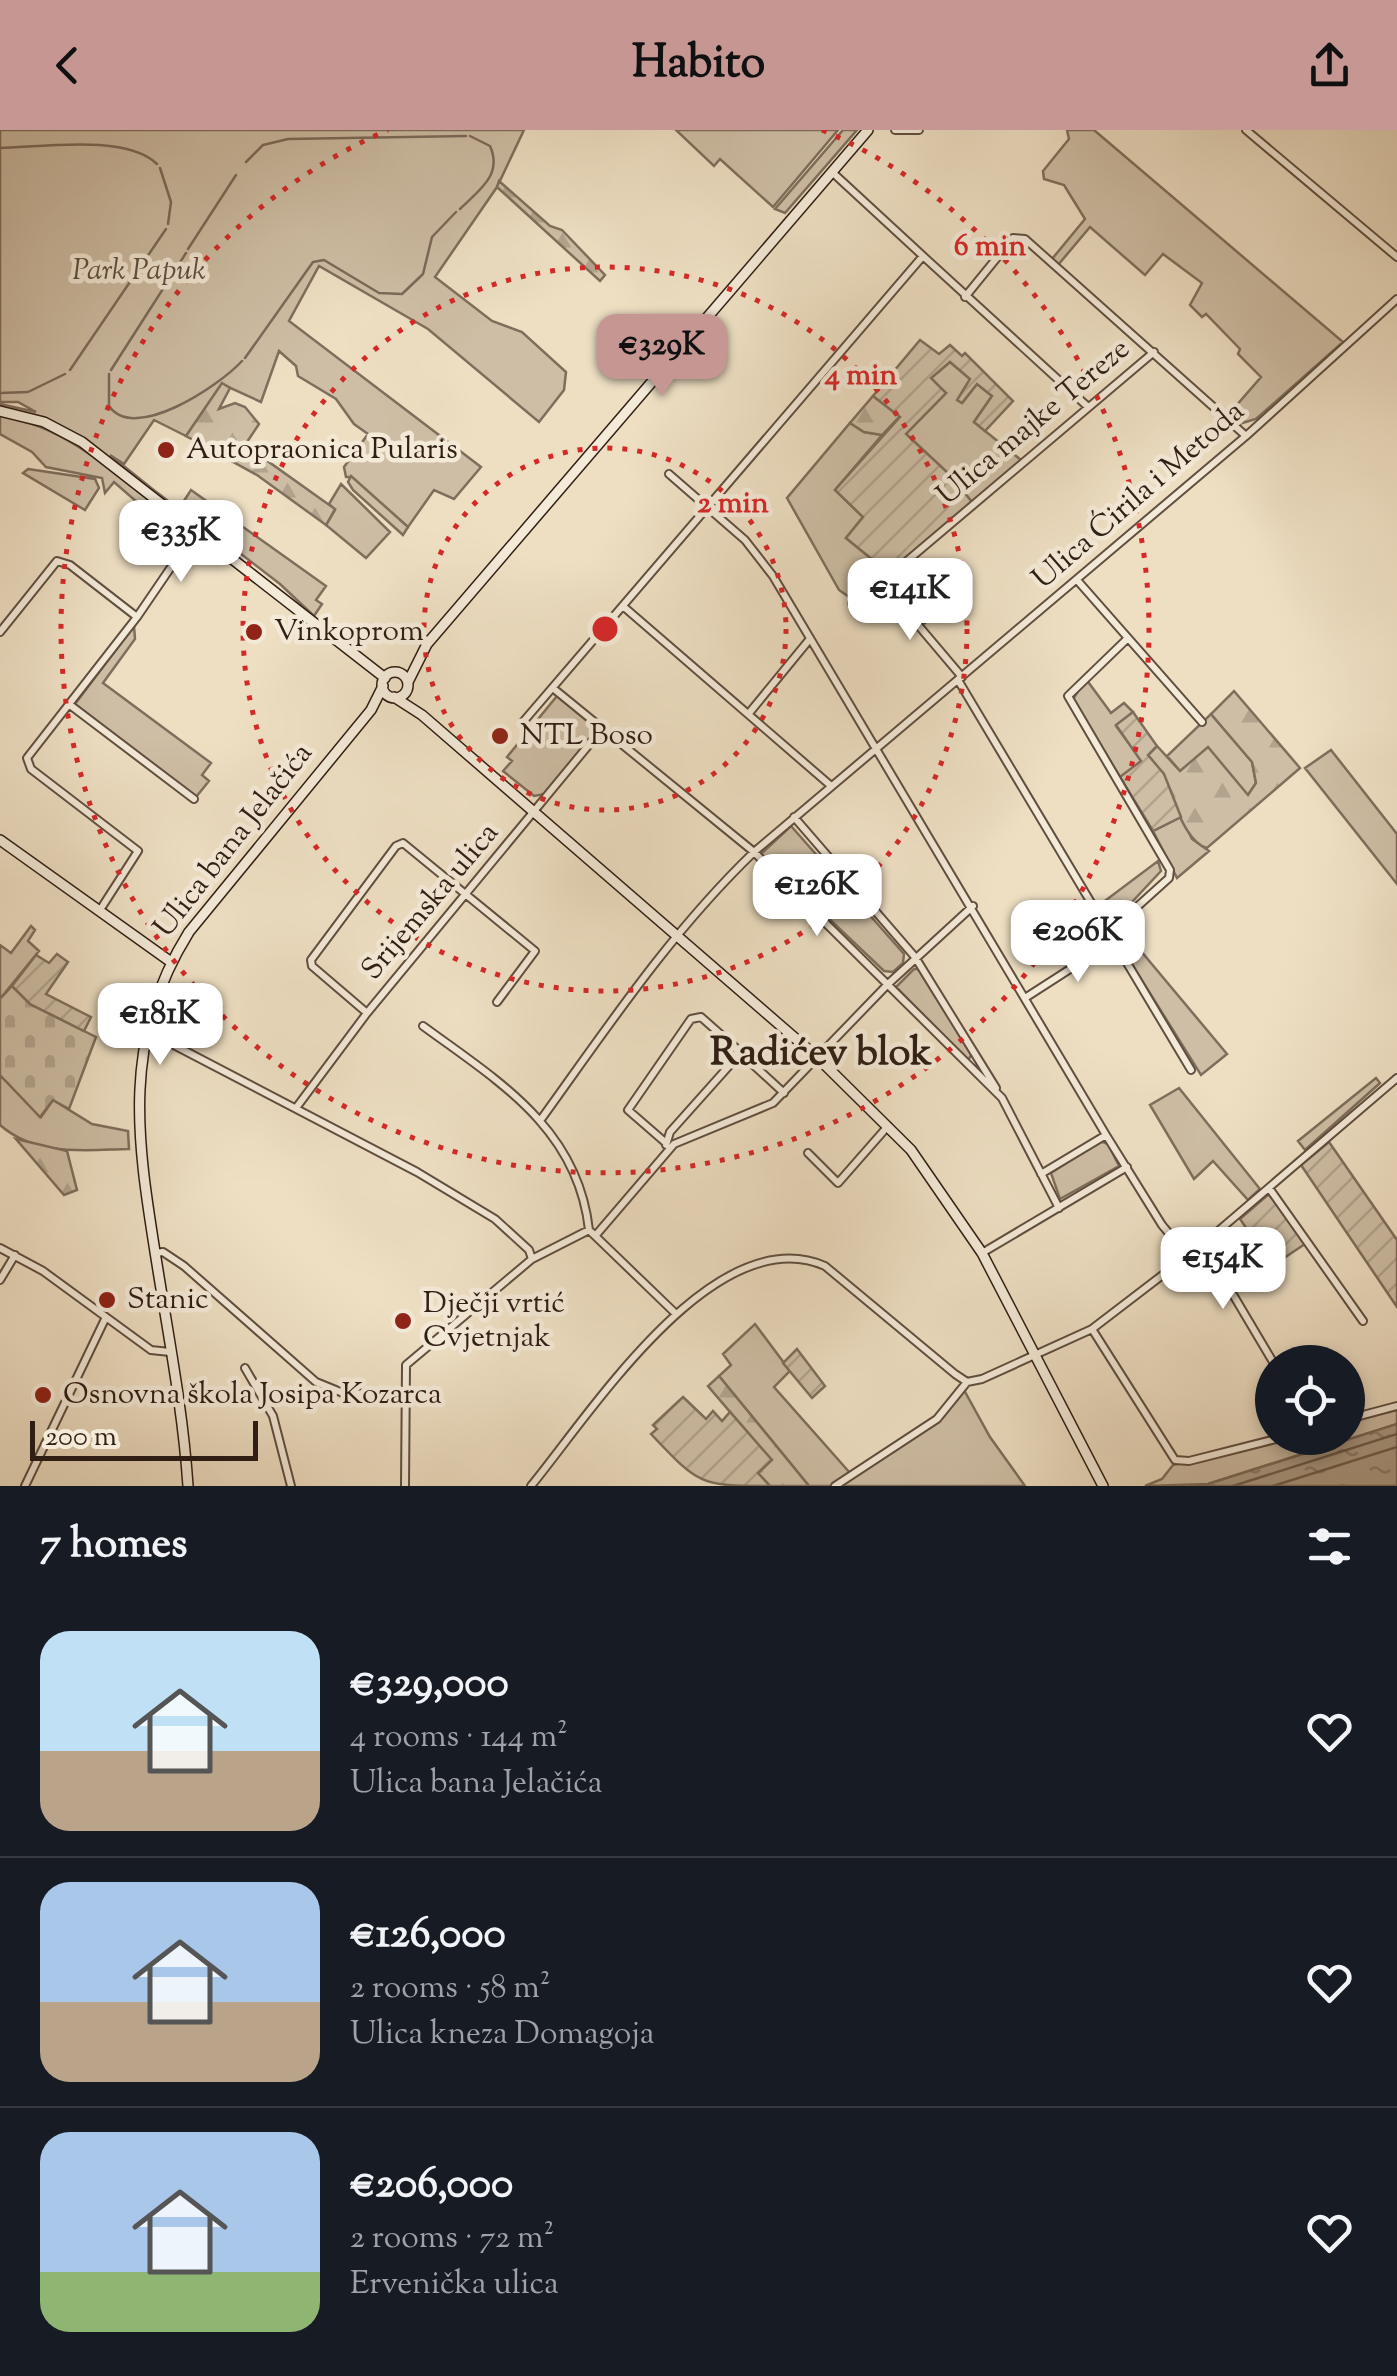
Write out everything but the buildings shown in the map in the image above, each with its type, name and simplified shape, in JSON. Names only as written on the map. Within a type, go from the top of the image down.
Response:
[{"type":"main road","name":"Ulica bana Jelačića","points":[[188,1486],[155,1252],[142,1188],[138,1129],[147,1031],[171,962],[226,883],[371,710],[384,682],[427,644],[868,130]]},
{"type":"main road","points":[[0,411],[34,418],[74,436],[384,682],[392,697],[422,715],[818,1058],[889,1125],[948,1199],[982,1253],[1102,1484]]},
{"type":"main road","name":"Ulica bana Jelačića","points":[[371,710],[405,693],[427,644]]},
{"type":"main road","points":[[396,672],[408,684],[422,715]]},
{"type":"main road","points":[[0,840],[171,962]]},
{"type":"street","points":[[895,130],[919,130]]},
{"type":"street","points":[[1246,130],[1397,256]]},
{"type":"street","points":[[832,172],[1087,406]]},
{"type":"street","points":[[965,297],[1018,236],[1246,436]]},
{"type":"street","points":[[523,722],[923,256]]},
{"type":"street","name":"Ulica Ćirila i Metoda","points":[[542,1118],[676,934],[754,852],[1246,436],[1397,299]]},
{"type":"street","name":"Ulica majke Tereze","points":[[852,603],[886,586],[901,566],[1154,352]]},
{"type":"street","points":[[669,474],[745,540],[774,576],[1106,1135],[1162,1224],[1187,1255]]},
{"type":"street","points":[[99,911],[138,851],[26,763],[137,617],[195,532]]},
{"type":"street","points":[[0,632],[57,561],[70,564],[137,617]]},
{"type":"street","points":[[1077,580],[1202,722]]},
{"type":"street","points":[[886,586],[960,679],[1191,1070]]},
{"type":"street","points":[[624,607],[830,785]]},
{"type":"street","points":[[1108,933],[1168,878],[1170,870],[1069,700],[1070,693],[1128,638]]},
{"type":"street","points":[[750,712],[809,640]]},
{"type":"street","points":[[554,689],[754,852],[1002,1098]]},
{"type":"street","points":[[70,705],[194,799]]},
{"type":"street","name":"Srijemska ulica","points":[[296,1108],[367,1013],[602,728]]},
{"type":"street","points":[[794,817],[915,958],[1002,1098],[1059,1208]]},
{"type":"street","points":[[367,1013],[312,966],[311,960],[396,846],[408,844],[535,951],[497,1002]]},
{"type":"street","points":[[406,1486],[403,1395],[404,1371],[410,1360],[532,1258],[592,1232],[666,1147],[765,1109],[888,984],[973,906]]},
{"type":"street","points":[[1025,998],[1112,942]]},
{"type":"street","points":[[666,1147],[628,1110],[691,1019],[701,1017],[736,1048],[739,1057],[784,1093]]},
{"type":"street","points":[[424,1026],[542,1118],[572,1176],[592,1232],[675,1313]]},
{"type":"street","points":[[147,1031],[296,1108],[495,1220],[529,1250],[532,1258]]},
{"type":"street","points":[[666,1147],[670,1132],[739,1057]]},
{"type":"street","points":[[835,1486],[937,1419],[968,1382],[1092,1329],[1203,1244],[1397,1078]]},
{"type":"street","points":[[808,1153],[838,1183],[889,1125]]},
{"type":"street","points":[[1042,1174],[1106,1135]]},
{"type":"street","points":[[982,1253],[1127,1167]]},
{"type":"street","points":[[1269,1188],[1363,1321]]},
{"type":"street","points":[[1203,1244],[1263,1345]]},
{"type":"street","points":[[0,1248],[16,1254],[152,1350],[170,1352]]},
{"type":"street","points":[[155,1252],[163,1252],[184,1266],[316,1382],[342,1393],[403,1395]]},
{"type":"street","points":[[0,1280],[16,1254]]},
{"type":"street","points":[[531,1486],[675,1313],[738,1269],[773,1258],[806,1258],[825,1266],[968,1382]]},
{"type":"street","points":[[25,1486],[106,1317]]},
{"type":"street","points":[[1092,1329],[1175,1460],[1189,1461],[1255,1444]]},
{"type":"street","points":[[245,1368],[273,1416],[291,1486]]},
{"type":"street","points":[[1365,1414],[1397,1406]]},
{"type":"green space","name":"Park Papuk","points":[[0,130],[524,130],[497,187],[435,277],[492,321],[522,332],[566,372],[564,390],[539,422],[428,329],[319,266],[289,321],[481,467],[454,499],[434,490],[408,527],[351,477],[346,477],[344,467],[368,434],[354,424],[336,399],[298,376],[296,366],[279,351],[261,402],[222,384],[186,436],[154,420],[124,464],[110,455],[151,488],[74,437],[36,418],[0,407],[36,412],[18,402],[0,402]]},
{"type":"green space","points":[[676,130],[838,130],[773,207],[720,159],[714,166]]},
{"type":"green space","points":[[843,130],[857,130],[785,213],[775,209]]},
{"type":"green space","points":[[1067,130],[1094,130],[1343,342],[1256,419],[1239,424],[1229,414],[1261,377],[1206,314],[1202,317],[1190,305],[1202,283],[1163,254],[1145,275],[1090,227],[1058,265],[1052,259],[1085,219],[1064,185],[1044,179],[1043,171],[1069,139]]},
{"type":"green space","points":[[499,181],[550,226],[562,230],[605,275],[600,281],[497,187]]},
{"type":"green space","points":[[920,340],[939,354],[950,345],[962,356],[965,353],[1013,401],[985,431],[974,422],[992,396],[977,384],[962,403],[957,400],[970,379],[950,362],[931,378],[946,393],[906,434],[972,502],[890,574],[846,538],[863,517],[835,490],[900,417],[873,396]]},
{"type":"green space","points":[[950,362],[970,379],[962,403],[977,384],[992,396],[974,422],[1021,460],[972,502],[906,434],[946,393],[930,379]]},
{"type":"green space","points":[[222,383],[230,388],[219,409],[235,403],[245,407],[259,424],[245,445],[335,509],[326,525],[257,475],[186,436]]},
{"type":"green space","points":[[873,396],[900,416],[882,435],[864,432],[850,423]]},
{"type":"green space","points":[[0,416],[51,432],[99,460],[185,529],[184,543],[114,482],[105,493],[102,478],[46,467],[32,452],[0,434]]},
{"type":"green space","points":[[850,423],[864,432],[882,435],[835,490],[863,517],[846,538],[890,574],[876,591],[849,597],[839,590],[787,498]]},
{"type":"green space","points":[[28,469],[95,479],[99,488],[85,510],[23,473]]},
{"type":"green space","points":[[351,476],[408,527],[403,535],[353,490],[348,482]]},
{"type":"green space","points":[[341,484],[390,532],[366,558],[326,525],[335,510],[329,504]]},
{"type":"green space","points":[[151,488],[193,520],[296,604]]},
{"type":"green space","points":[[191,490],[326,586],[316,600],[322,604],[314,616],[280,584],[180,507]]},
{"type":"green space","points":[[910,565],[942,591],[941,600],[933,607],[935,616],[922,625],[890,587]]},
{"type":"green space","points":[[134,626],[135,639],[103,683],[211,763],[202,775],[209,781],[196,797],[75,704]]},
{"type":"green space","points":[[1086,679],[1111,713],[1124,703],[1133,712],[1116,726],[1142,761],[1120,777],[1073,699]]},
{"type":"green space","points":[[1234,691],[1300,768],[1207,848],[1189,834],[1148,755],[1157,746],[1180,771],[1208,747],[1248,795],[1256,783],[1252,762],[1211,714]]},
{"type":"green space","points":[[557,696],[591,724],[592,735],[545,794],[534,796],[503,771],[512,761],[507,757]]},
{"type":"green space","points":[[1133,712],[1157,746],[1148,755],[1164,774],[1181,817],[1153,831],[1120,777],[1141,761],[1116,725]]},
{"type":"green space","points":[[1211,714],[1252,762],[1256,783],[1248,795],[1180,771],[1167,756]]},
{"type":"green space","points":[[1331,750],[1397,834],[1397,884],[1305,768]]},
{"type":"green space","points":[[1181,817],[1192,839],[1209,851],[1177,878],[1153,831]]},
{"type":"green space","points":[[791,826],[904,954],[903,963],[893,972],[884,971],[761,854]]},
{"type":"green space","points":[[1158,861],[1161,871],[1116,919],[1106,900]]},
{"type":"green space","points":[[31,926],[35,930],[28,941],[39,951],[0,999],[0,945],[11,953]]},
{"type":"green space","points":[[1120,926],[1227,1054],[1201,1075],[1113,934]]},
{"type":"green space","points":[[57,954],[68,962],[46,994],[91,1017],[84,1031],[30,1004],[12,986],[36,955],[49,963]]},
{"type":"green space","points":[[914,969],[919,969],[972,1054],[968,1060],[896,987]]},
{"type":"green space","points":[[12,986],[30,1004],[96,1037],[69,1109],[53,1100],[40,1117],[0,1075],[0,999]]},
{"type":"green space","points":[[0,1075],[41,1117],[53,1100],[92,1124],[128,1131],[129,1149],[61,1149],[14,1135],[0,1125]]},
{"type":"green space","points":[[1376,1078],[1380,1083],[1305,1150],[1298,1141]]},
{"type":"green space","points":[[1179,1088],[1260,1189],[1248,1200],[1213,1161],[1194,1179],[1150,1105]]},
{"type":"green space","points":[[16,1139],[67,1151],[77,1190],[64,1195]]},
{"type":"green space","points":[[1100,1141],[1108,1144],[1119,1166],[1060,1199],[1051,1173]]},
{"type":"green space","points":[[1329,1142],[1397,1240],[1397,1307],[1301,1165]]},
{"type":"green space","points":[[1270,1193],[1305,1244],[1272,1266],[1240,1219]]},
{"type":"green space","points":[[755,1324],[790,1371],[774,1387],[850,1473],[832,1486],[809,1486],[719,1376],[731,1365],[723,1354]]},
{"type":"green space","points":[[797,1349],[825,1386],[812,1398],[783,1363]]},
{"type":"green space","points":[[719,1376],[809,1486],[770,1486],[758,1473],[771,1460],[708,1386]]},
{"type":"green space","points":[[964,1390],[990,1437],[1025,1486],[839,1486],[940,1420]]},
{"type":"green space","points":[[683,1397],[706,1419],[713,1411],[722,1421],[730,1412],[772,1460],[758,1473],[770,1486],[729,1485],[702,1479],[667,1451],[651,1434],[657,1429],[653,1425]]},
{"type":"green space","points":[[1397,1409],[1397,1424],[1365,1434],[1365,1418]]},
{"type":"green space","points":[[1255,1446],[1255,1455],[1299,1455],[1208,1484],[1145,1486],[1162,1479],[1173,1465]]},
{"type":"water","points":[[1397,1424],[1397,1486],[1189,1486],[1208,1484],[1299,1455],[1365,1455],[1365,1434]]},
{"type":"waterway","points":[[246,162],[263,145],[288,139],[466,136]]},
{"type":"waterway","points":[[460,209],[487,181],[493,165],[490,146],[470,136]]},
{"type":"waterway","points":[[0,148],[105,145],[143,155],[157,164]]},
{"type":"waterway","points":[[160,168],[171,202],[168,224]]},
{"type":"waterway","points":[[188,249],[236,175]]},
{"type":"waterway","points":[[245,358],[313,262],[324,260],[379,293],[402,294],[423,274],[432,237],[456,212]]},
{"type":"waterway","points":[[70,370],[166,229]]},
{"type":"waterway","points":[[111,370],[186,253]]},
{"type":"waterway","points":[[109,374],[109,406],[121,416],[137,418],[176,407],[215,384],[242,361]]},
{"type":"waterway","points":[[0,393],[28,392],[65,374]]},
{"type":"place","name":"Autopraonica Pularis","points":[[166,450]]},
{"type":"place","name":"Vinkoprom","points":[[254,632]]},
{"type":"place","name":"NTL Boso","points":[[500,736]]},
{"type":"place","name":"Stanic","points":[[107,1300]]},
{"type":"place","name":"Dječji vrtić Cvjetnjak","points":[[403,1321]]},
{"type":"place","name":"Osnovna škola Josipa Kozarca","points":[[43,1395]]},
{"type":"district","name":"Radićev blok","points":[[821,1054]]}]
